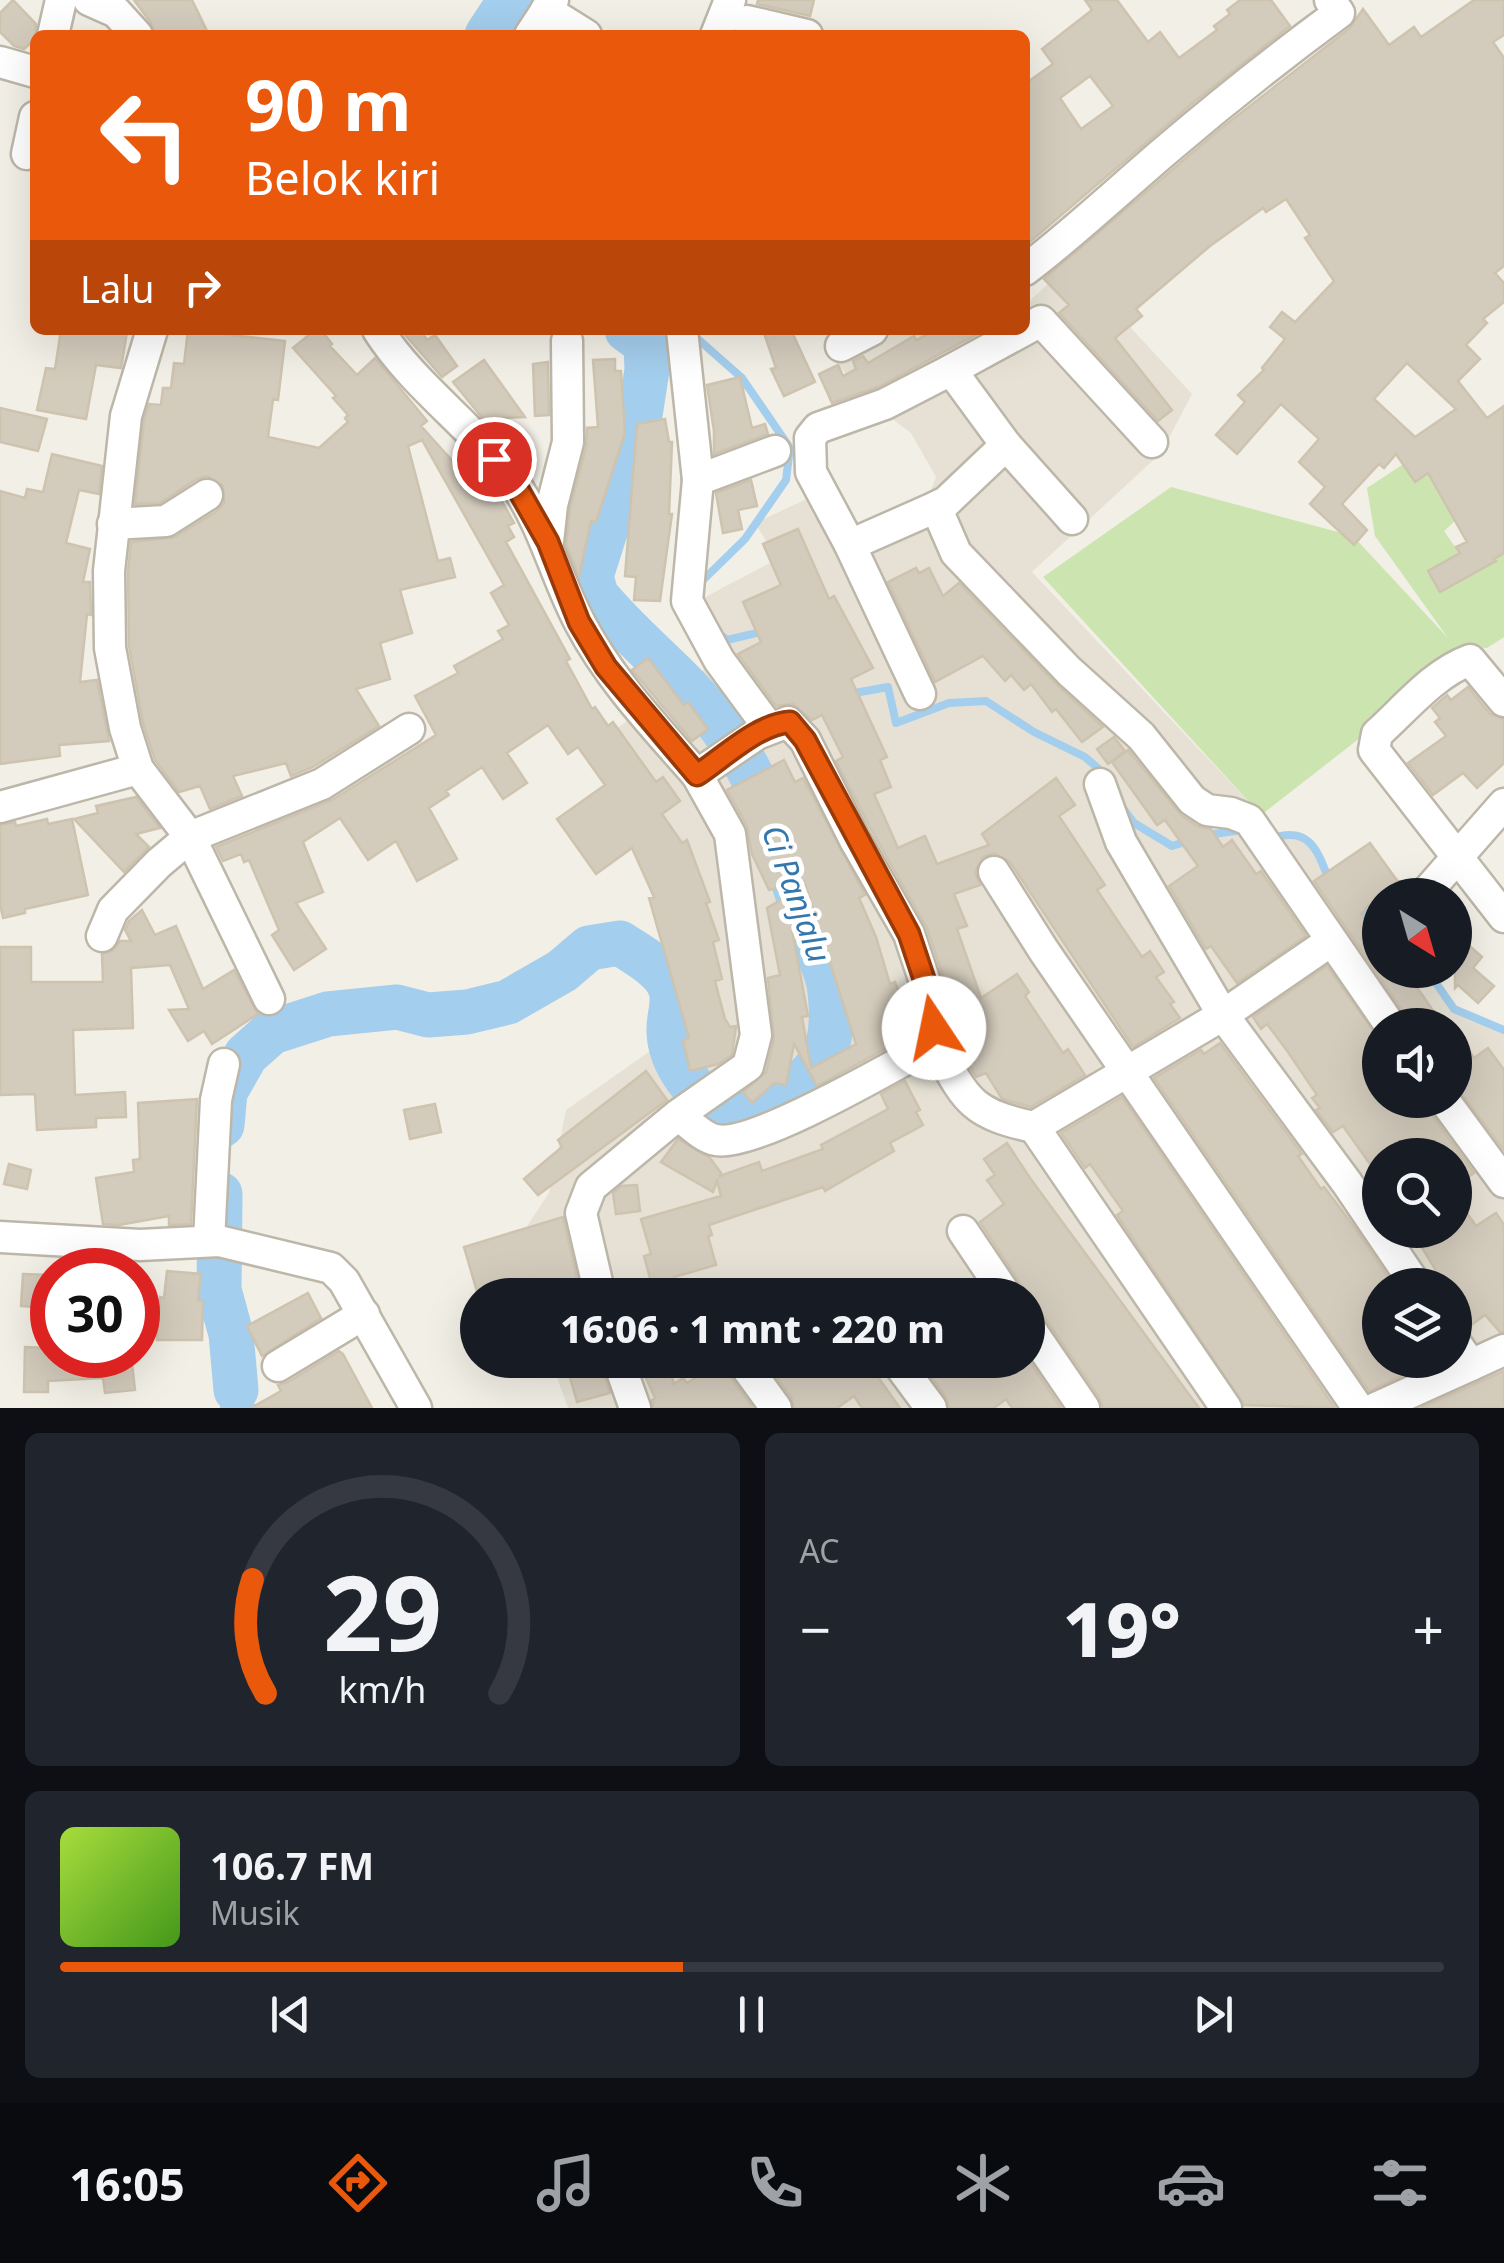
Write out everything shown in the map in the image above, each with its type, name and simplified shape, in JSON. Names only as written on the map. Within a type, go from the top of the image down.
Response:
[{"type":"street","points":[[54,30],[61,0]]},
{"type":"street","points":[[89,0],[116,12],[132,30]]},
{"type":"street","points":[[1030,266],[1085,224],[1257,74],[1339,13],[1330,0]]},
{"type":"street","points":[[543,15],[575,30]]},
{"type":"street","points":[[738,15],[789,30]]},
{"type":"street","points":[[0,62],[30,71]]},
{"type":"street","points":[[27,154],[30,140]]},
{"type":"street","points":[[1033,313],[1152,442]]},
{"type":"street","points":[[150,335],[126,416],[109,572],[110,648],[125,728],[138,769],[190,837],[269,999]]},
{"type":"street","points":[[381,335],[515,484],[548,542],[579,622],[606,667],[697,775],[730,834],[756,1035],[748,1066],[680,1113],[591,1187],[580,1213],[596,1278]]},
{"type":"street","points":[[840,346],[862,335]]},
{"type":"street","points":[[920,694],[811,472],[810,438],[818,428],[885,404],[951,370],[1001,335]]},
{"type":"street","points":[[548,542],[552,505],[568,442],[566,341]]},
{"type":"street","points":[[684,342],[698,480],[688,601],[763,732]]},
{"type":"street","points":[[951,370],[1006,445],[1072,520]]},
{"type":"street","points":[[850,545],[946,502],[1006,445]]},
{"type":"street","points":[[698,480],[775,452]]},
{"type":"street","points":[[113,524],[160,523],[206,495]]},
{"type":"street","points":[[936,507],[956,553],[1069,672],[1141,736],[1192,800],[1207,810],[1230,813],[1260,834],[1378,1008]]},
{"type":"street","points":[[1504,701],[1470,660],[1439,678],[1377,734],[1374,742],[1374,750],[1504,917]]},
{"type":"street","points":[[697,775],[763,732],[790,722],[805,740],[909,934],[924,979],[935,1043],[964,1095],[981,1111],[998,1119],[1034,1127],[1224,1015],[1332,941]]},
{"type":"street","points":[[102,936],[113,910],[159,862],[190,837],[322,784],[409,729]]},
{"type":"street","points":[[0,807],[138,769]]},
{"type":"street","points":[[1100,784],[1121,842],[1224,1015],[1404,1268]]},
{"type":"street","points":[[1440,878],[1504,804]]},
{"type":"street","points":[[994,872],[1358,1408]]},
{"type":"street","points":[[680,1113],[708,1137],[734,1141],[824,1104],[935,1043]]},
{"type":"street","points":[[214,1241],[216,1100],[224,1064]]},
{"type":"street","points":[[1457,1118],[1504,1182]]},
{"type":"street","points":[[1034,1127],[1226,1408]]},
{"type":"street","points":[[963,1232],[994,1278]]},
{"type":"street","points":[[0,1238],[140,1245],[214,1241],[331,1268],[344,1280],[364,1314],[403,1403]]},
{"type":"street","points":[[278,1366],[364,1314]]},
{"type":"street","points":[[1472,1352],[1504,1350]]},
{"type":"street","points":[[1045,1351],[1084,1408]]},
{"type":"street","points":[[624,1378],[634,1408]]},
{"type":"street","points":[[754,1378],[776,1408]]},
{"type":"street","points":[[909,1378],[930,1408]]},
{"type":"street","points":[[1376,1408],[1423,1378]]},
{"type":"shaded area","points":[[1071,263],[1192,394],[1161,453],[1032,572],[1261,815],[1270,839],[1307,839],[1316,847],[1333,888],[1362,910],[1362,988],[1439,988],[1453,1008],[1362,1008],[1362,1118],[1472,1118],[1472,1017],[1504,1030],[1504,1408],[568,1408],[557,1378],[1045,1378],[1045,1278],[531,1278],[520,1237],[549,1193],[566,1110],[653,1049],[675,952],[602,738],[718,660],[694,603],[777,559],[755,523],[822,492],[858,548],[920,518],[936,477],[911,433],[867,400],[825,348],[856,335],[1030,335],[1030,300]]},
{"type":"green space","points":[[1402,465],[1431,465],[1467,510],[1444,531],[1471,570],[1504,551],[1504,637],[1487,648],[1455,647],[1360,738],[1261,815],[1043,577],[1171,487],[1353,536],[1448,638],[1375,536],[1367,488]]},
{"type":"building","points":[[13,0],[36,24],[36,30],[30,30],[30,44],[24,49],[14,46],[0,32],[0,13]]},
{"type":"building","points":[[134,0],[192,0],[207,30],[153,30]]},
{"type":"building","points":[[758,0],[814,0],[810,16],[757,4]]},
{"type":"building","points":[[1085,0],[1117,0],[1148,42],[1160,32],[1179,58],[1217,30],[1214,26],[1240,0],[1271,0],[1290,26],[1030,242],[1030,80],[1053,64],[1042,49],[1092,10]],"holes":[[[1090,76],[1113,106],[1081,129],[1060,98]]]},
{"type":"building","points":[[1474,0],[1504,0],[1504,35],[1493,42],[1504,58],[1504,266],[1495,273],[1504,283],[1504,302],[1483,319],[1487,323],[1466,345],[1480,359],[1458,381],[1487,418],[1504,406],[1504,553],[1440,592],[1428,571],[1460,553],[1456,547],[1467,542],[1428,473],[1415,482],[1396,454],[1384,468],[1379,464],[1342,504],[1367,530],[1354,545],[1310,504],[1325,487],[1299,462],[1319,439],[1281,404],[1237,454],[1216,435],[1245,402],[1238,395],[1264,370],[1285,339],[1270,327],[1282,312],[1295,322],[1334,281],[1305,238],[1310,235],[1286,199],[1266,212],[1263,208],[1210,246],[1136,309],[1142,316],[1115,338],[1172,410],[1158,421],[1059,313],[1069,305],[1044,279],[1219,130],[1350,28],[1363,9],[1389,45],[1414,27],[1421,37]],"holes":[[[1407,363],[1456,409],[1415,437],[1374,399]]]},
{"type":"building","points":[[60,335],[126,335],[121,368],[96,365],[86,419],[37,410],[46,368],[55,369]]},
{"type":"building","points":[[187,335],[285,341],[278,400],[273,399],[268,437],[319,448],[348,422],[348,415],[293,348],[309,335],[325,335],[357,375],[375,358],[427,421],[421,426],[456,465],[468,477],[479,469],[494,487],[514,523],[508,526],[514,537],[506,542],[570,659],[566,661],[592,709],[595,707],[608,726],[613,722],[656,782],[663,777],[680,801],[662,814],[682,843],[687,840],[710,902],[706,903],[719,940],[713,942],[722,979],[715,981],[725,1019],[730,1027],[736,1026],[732,1055],[718,1064],[690,1071],[683,1040],[689,1038],[649,898],[654,897],[632,848],[596,874],[557,819],[605,785],[578,747],[568,754],[548,725],[507,753],[527,783],[503,799],[482,767],[446,791],[449,795],[429,808],[457,859],[417,881],[396,841],[368,860],[340,818],[303,842],[323,892],[296,903],[326,949],[294,970],[272,935],[279,930],[249,860],[244,862],[241,854],[223,861],[216,847],[332,800],[436,735],[415,696],[458,673],[454,666],[503,639],[498,631],[509,625],[491,593],[504,585],[422,440],[408,446],[438,561],[450,558],[455,577],[400,590],[412,633],[380,643],[390,679],[356,689],[379,726],[313,767],[291,776],[286,763],[233,776],[242,796],[210,809],[200,786],[179,792],[155,760],[143,723],[129,646],[128,572],[131,542],[175,537],[224,503],[223,486],[207,476],[160,503],[135,504],[149,404],[161,405],[163,388],[171,388],[174,363],[184,364]]},
{"type":"building","points":[[405,335],[424,335],[427,340],[435,335],[457,366],[442,377]]},
{"type":"building","points":[[765,335],[793,335],[815,382],[784,396],[771,369],[776,368]]},
{"type":"building","points":[[926,335],[976,335],[878,387],[832,403],[819,374],[838,365],[843,376],[856,369],[853,361],[863,356],[868,363],[914,336],[916,340]]},
{"type":"building","points":[[615,359],[615,371],[621,371],[625,433],[596,522],[591,521],[579,576],[566,545],[587,428],[598,427],[593,360]]},
{"type":"building","points":[[484,360],[525,417],[503,418],[516,437],[507,444],[488,423],[494,419],[484,420],[453,382]]},
{"type":"building","points":[[548,362],[549,415],[535,416],[533,364]]},
{"type":"building","points":[[740,377],[752,428],[765,424],[768,434],[714,454],[707,385]]},
{"type":"building","points":[[0,408],[47,419],[38,451],[0,442]]},
{"type":"building","points":[[665,419],[672,442],[672,514],[660,601],[634,600],[636,577],[625,576],[637,424]]},
{"type":"building","points":[[52,454],[102,466],[99,494],[79,490],[66,543],[90,549],[83,582],[90,582],[91,615],[87,614],[80,682],[97,680],[109,741],[59,745],[60,756],[0,764],[0,491],[25,498],[27,489],[43,492]]},
{"type":"building","points":[[751,480],[757,506],[738,510],[742,529],[723,533],[716,493]]},
{"type":"building","points":[[798,529],[829,599],[834,596],[873,668],[851,679],[887,757],[880,760],[891,787],[874,794],[898,848],[925,836],[937,864],[989,845],[982,834],[1056,778],[1075,805],[1059,816],[1105,885],[1097,890],[1142,957],[1150,951],[1164,972],[1156,977],[1180,1018],[1133,1047],[1010,862],[994,853],[983,857],[975,872],[980,885],[954,894],[967,926],[957,929],[981,998],[1017,974],[1029,992],[1025,996],[1063,1053],[1068,1049],[1085,1075],[1031,1107],[1002,1099],[986,1073],[976,1077],[957,1044],[942,973],[927,928],[836,761],[843,757],[822,715],[812,720],[793,704],[776,706],[738,654],[761,642],[743,602],[781,585],[763,544]]},
{"type":"building","points":[[916,568],[919,573],[929,568],[943,596],[959,583],[1103,727],[1082,742],[1031,684],[1024,690],[1011,675],[1005,681],[983,656],[935,682],[888,582]]},
{"type":"building","points":[[648,658],[708,729],[692,741],[632,670]]},
{"type":"building","points":[[1468,687],[1490,714],[1504,719],[1504,763],[1477,788],[1463,773],[1433,795],[1408,763],[1446,736],[1435,722],[1440,718],[1432,708],[1447,695],[1451,700]]},
{"type":"building","points":[[1114,737],[1125,751],[1108,764],[1097,749]]},
{"type":"building","points":[[1128,750],[1181,815],[1197,826],[1211,829],[1223,847],[1232,840],[1256,874],[1261,871],[1306,936],[1237,983],[1211,946],[1206,949],[1169,886],[1198,866],[1165,820],[1157,825],[1112,762]]},
{"type":"building","points":[[784,760],[795,782],[803,778],[865,895],[859,898],[890,984],[895,982],[914,1033],[817,1086],[794,1044],[786,1085],[774,1083],[752,1103],[743,1092],[766,1072],[774,1039],[768,978],[780,975],[767,908],[786,897],[808,1016],[802,1017],[811,1068],[856,1044],[804,881],[769,890],[752,854],[747,826],[727,790]]},
{"type":"building","points":[[136,797],[160,828],[136,834],[149,847],[124,872],[74,819],[98,813],[96,806]]},
{"type":"building","points":[[47,819],[48,824],[72,819],[88,895],[3,918],[0,825],[15,822],[16,826]]},
{"type":"building","points":[[1370,843],[1395,878],[1362,878],[1362,951],[1314,881]]},
{"type":"building","points":[[142,910],[155,935],[176,926],[203,989],[234,970],[258,1014],[212,1044],[204,1031],[188,1041],[169,1010],[189,1009],[170,965],[131,968],[133,1028],[73,1030],[75,1095],[125,1092],[126,1117],[96,1118],[96,1127],[37,1130],[35,1094],[0,1095],[0,947],[31,947],[31,982],[103,982],[102,954],[112,951],[120,941],[131,941],[125,930]]},
{"type":"building","points":[[1472,948],[1482,957],[1473,968],[1494,986],[1478,1003],[1461,988],[1472,988]]},
{"type":"building","points":[[1327,966],[1362,1015],[1362,1118],[1434,1118],[1449,1138],[1362,1138],[1362,1153],[1343,1126],[1333,1132],[1316,1110],[1320,1108],[1312,1098],[1317,1095],[1288,1052],[1267,1024],[1261,1029],[1253,1017]]},
{"type":"building","points":[[1387,988],[1417,988],[1431,1008],[1401,1008]]},
{"type":"building","points":[[1220,1043],[1302,1154],[1298,1156],[1321,1189],[1324,1187],[1355,1228],[1362,1238],[1362,1248],[1368,1248],[1382,1268],[1362,1268],[1362,1378],[1398,1378],[1369,1391],[1154,1078],[1201,1050],[1204,1054]]},
{"type":"building","points":[[1488,1048],[1504,1070],[1504,1150],[1472,1108],[1472,1055],[1474,1058]]},
{"type":"building","points":[[646,1071],[667,1100],[538,1195],[524,1179],[562,1147],[558,1140]]},
{"type":"building","points":[[905,1081],[920,1110],[916,1112],[923,1125],[890,1143],[894,1151],[825,1191],[823,1187],[709,1225],[716,1265],[674,1278],[650,1278],[644,1256],[651,1254],[641,1219],[721,1196],[717,1181],[713,1192],[661,1162],[678,1139],[710,1158],[720,1176],[759,1162],[762,1171],[823,1149],[821,1145],[888,1109],[881,1094]]},
{"type":"building","points":[[1122,1097],[1335,1408],[1244,1405],[1117,1215],[1123,1211],[1090,1164],[1085,1168],[1061,1133]]},
{"type":"building","points":[[197,1099],[191,1224],[169,1225],[169,1216],[103,1224],[96,1178],[134,1172],[133,1160],[140,1159],[138,1103]]},
{"type":"building","points":[[435,1104],[441,1132],[410,1139],[404,1110]]},
{"type":"building","points":[[1007,1143],[1199,1408],[1103,1408],[1045,1318],[1045,1278],[1017,1278],[980,1222],[1004,1204],[987,1180],[995,1175],[984,1159]]},
{"type":"building","points":[[9,1164],[31,1170],[27,1189],[4,1184]]},
{"type":"building","points":[[637,1185],[640,1211],[616,1214],[613,1193],[621,1186]]},
{"type":"building","points":[[1496,1213],[1504,1225],[1504,1332],[1485,1315],[1472,1324],[1472,1268],[1434,1268],[1422,1248],[1472,1248],[1472,1220],[1476,1226]]},
{"type":"building","points":[[563,1217],[577,1278],[473,1278],[464,1247]]},
{"type":"building","points":[[167,1271],[201,1274],[198,1300],[203,1301],[202,1340],[160,1340],[160,1297],[164,1298]]},
{"type":"building","points":[[23,1274],[30,1274],[30,1307],[21,1306]]},
{"type":"building","points":[[308,1293],[321,1318],[262,1356],[247,1326]]},
{"type":"building","points":[[25,1347],[30,1347],[30,1378],[103,1378],[48,1381],[48,1392],[24,1392]]},
{"type":"building","points":[[339,1351],[372,1408],[251,1408],[281,1391],[278,1385]]},
{"type":"building","points":[[1504,1371],[1504,1408],[1421,1408],[1479,1382]]},
{"type":"building","points":[[103,1378],[134,1378],[135,1390],[105,1393]]},
{"type":"building","points":[[570,1378],[605,1378],[610,1393],[577,1402]]},
{"type":"building","points":[[646,1378],[672,1378],[674,1384],[683,1378],[687,1383],[695,1378],[731,1378],[753,1408],[653,1408],[655,1398]]},
{"type":"building","points":[[777,1378],[879,1378],[900,1408],[862,1408],[854,1396],[837,1408],[794,1408]]},
{"type":"building","points":[[932,1378],[1041,1378],[1061,1408],[1012,1408],[1006,1399],[994,1408],[949,1408]]},
{"type":"waterway","name":"Ci Panjalu","points":[[490,30],[510,0]]},
{"type":"waterway","name":"Ci Panjalu","points":[[222,1125],[225,1092],[246,1055],[272,1032],[328,1014],[397,1007],[428,1015],[467,1012],[508,1002],[562,971],[589,948],[620,943],[666,980],[672,998],[670,1044],[679,1067],[702,1097],[721,1111],[745,1114],[770,1104],[802,1082],[822,1059],[831,1028],[829,984],[763,798],[721,727],[596,595],[591,576],[638,428],[647,370],[646,344],[634,335]]},
{"type":"waterway","points":[[646,344],[670,335]]},
{"type":"waterway","points":[[693,335],[742,378],[790,448],[786,480],[745,539],[699,584]]},
{"type":"waterway","points":[[718,633],[727,640],[765,631]]},
{"type":"waterway","points":[[849,694],[888,687],[896,723],[949,703],[986,701],[1034,732],[1085,757],[1108,777]]},
{"type":"waterway","points":[[1123,808],[1134,823],[1172,846],[1188,841]]},
{"type":"waterway","points":[[1207,835],[1242,830]]},
{"type":"waterway","points":[[1270,839],[1283,835],[1303,838],[1315,850],[1329,880]]},
{"type":"waterway","points":[[1355,908],[1362,911]]},
{"type":"waterway","points":[[1439,988],[1454,1009],[1504,1030]]},
{"type":"waterway","name":"Ci Panjalu","points":[[220,1194],[219,1290],[231,1334],[236,1390]]},
{"type":"waterway","name":"Ci Panjalu","points":[[224,1408],[236,1390],[253,1408]]},
{"type":"route","points":[[494,459],[515,484],[548,542],[579,622],[606,667],[697,775],[780,723],[790,722],[805,740],[909,934],[934,1028]]}]
